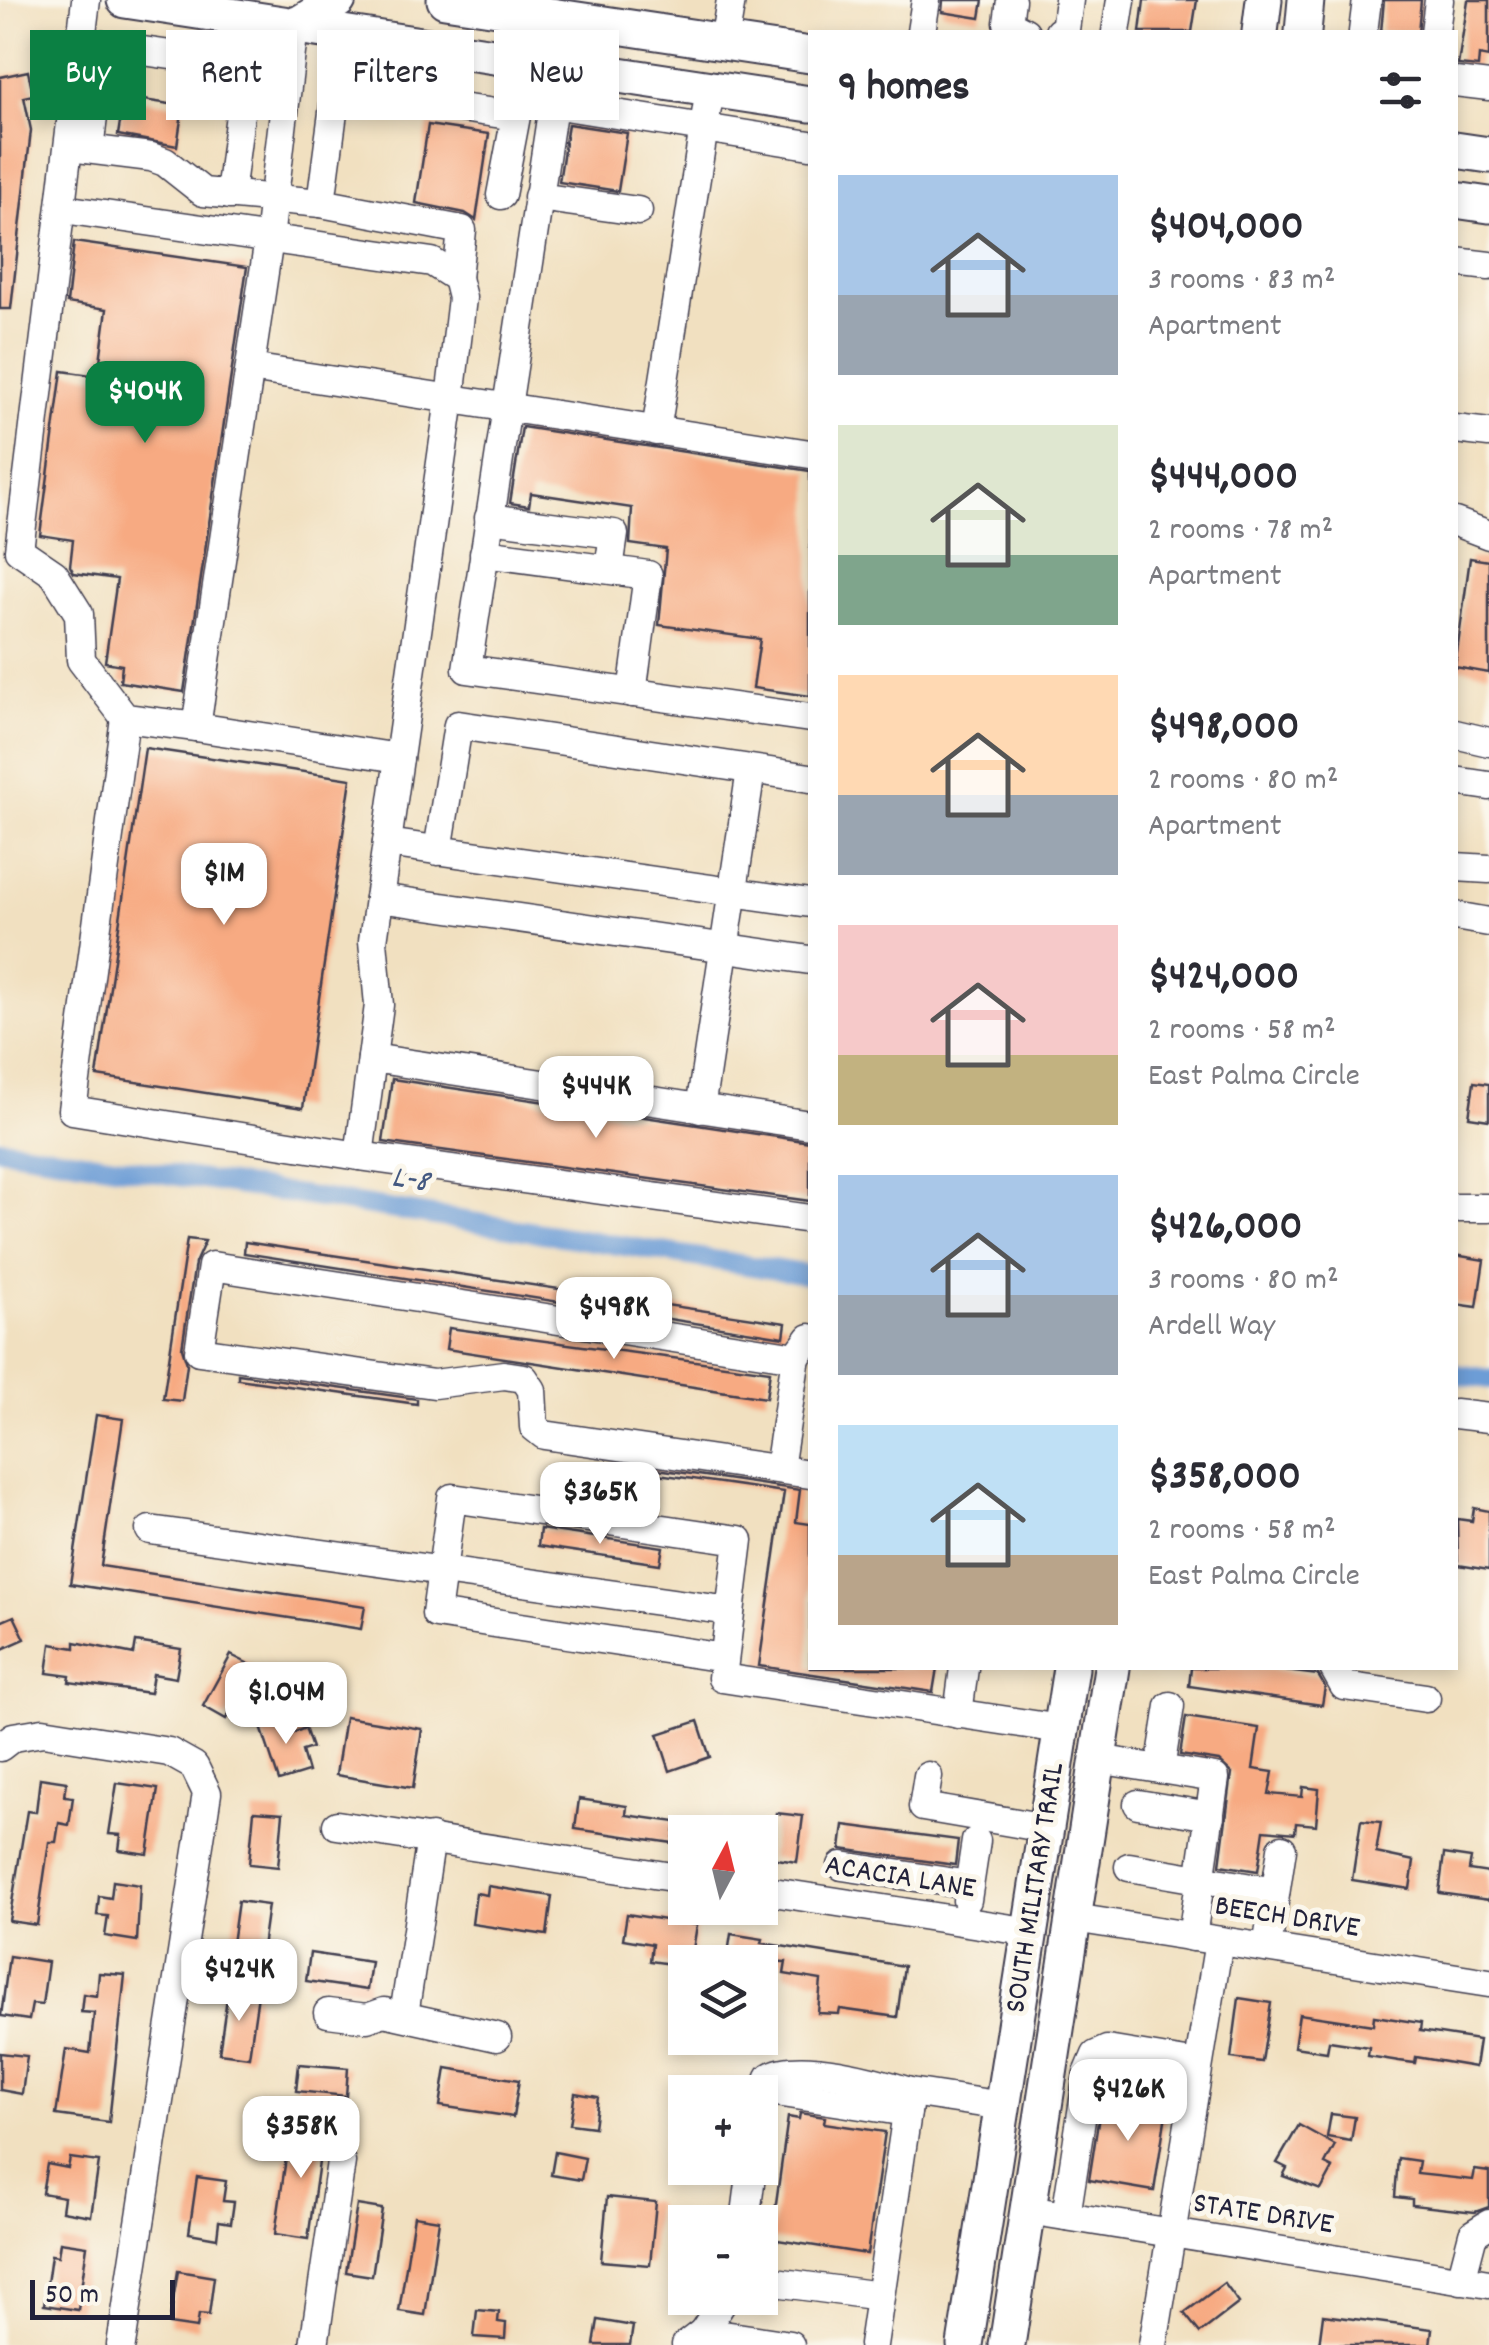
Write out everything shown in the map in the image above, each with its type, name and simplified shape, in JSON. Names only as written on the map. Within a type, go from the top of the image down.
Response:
[{"type":"main road","points":[[124,0],[236,8],[294,27],[494,56]]},
{"type":"main road","points":[[294,27],[338,0]]},
{"type":"main road","points":[[1260,30],[1264,0]]},
{"type":"main road","points":[[1302,30],[1306,0]]},
{"type":"main road","points":[[452,1],[808,54]]},
{"type":"main road","points":[[653,80],[724,42]]},
{"type":"main road","points":[[619,75],[808,104]]},
{"type":"main road","points":[[1458,150],[1489,155]]},
{"type":"main road","points":[[1458,200],[1489,205]]},
{"type":"main road","points":[[1074,1670],[1076,1754],[1057,1890],[1060,1906],[1074,1918]]},
{"type":"main road","name":"SOUTH MILITARY TRAIL","points":[[965,2345],[1074,1670]]},
{"type":"main road","name":"SOUTH MILITARY TRAIL","points":[[1007,2345],[1112,1670]]},
{"type":"main road","points":[[1031,1932],[1042,1944],[1047,1970],[1026,2115],[1031,2194]]},
{"type":"street","points":[[79,148],[86,0]]},
{"type":"street","points":[[724,42],[731,0]]},
{"type":"street","points":[[921,30],[926,0]]},
{"type":"street","points":[[1011,0],[1008,23],[1021,30]]},
{"type":"street","points":[[1065,30],[1069,0]]},
{"type":"street","points":[[1116,30],[1121,0]]},
{"type":"street","points":[[1363,30],[1367,0]]},
{"type":"street","points":[[1436,30],[1438,0]]},
{"type":"street","points":[[196,728],[268,240],[294,27]]},
{"type":"street","points":[[230,195],[246,66],[102,46],[63,209],[18,550],[54,574],[78,614],[82,660],[125,718],[72,1110],[359,1156],[808,1218]]},
{"type":"street","points":[[1458,82],[1489,86]]},
{"type":"street","points":[[656,431],[710,89]]},
{"type":"street","points":[[321,202],[336,90],[516,116],[501,196]]},
{"type":"street","points":[[619,115],[808,144]]},
{"type":"street","points":[[551,120],[504,407],[467,669],[808,718]]},
{"type":"street","points":[[79,148],[151,157],[165,162],[203,192],[321,202],[462,230],[456,278],[462,298],[450,398],[373,941],[379,1004],[359,1156]]},
{"type":"street","points":[[538,197],[638,211]]},
{"type":"street","points":[[63,209],[432,262],[456,278]]},
{"type":"street","points":[[1458,262],[1489,266]]},
{"type":"street","points":[[250,368],[808,454]]},
{"type":"street","points":[[1458,429],[1489,433]]},
{"type":"street","points":[[488,518],[614,534],[609,570]]},
{"type":"street","points":[[1458,523],[1489,535]]},
{"type":"street","points":[[484,553],[648,574],[632,693]]},
{"type":"street","points":[[125,718],[398,758]]},
{"type":"street","points":[[438,851],[458,726],[808,778]]},
{"type":"street","points":[[1458,735],[1489,742]]},
{"type":"street","points":[[700,1109],[752,770]]},
{"type":"street","points":[[1458,781],[1489,786]]},
{"type":"street","points":[[387,843],[808,904]]},
{"type":"street","points":[[1458,867],[1488,872],[1489,869]]},
{"type":"street","points":[[379,898],[808,960]]},
{"type":"street","points":[[1458,917],[1489,922]]},
{"type":"street","points":[[372,1058],[808,1125]]},
{"type":"street","points":[[1458,1208],[1489,1208]]},
{"type":"street","points":[[779,1469],[803,1348],[212,1266],[199,1351],[434,1384],[504,1374],[524,1378],[532,1390],[534,1427],[544,1435],[808,1474]]},
{"type":"street","points":[[1458,1414],[1489,1418]]},
{"type":"street","points":[[724,1658],[436,1614],[452,1498],[739,1540],[722,1678],[1062,1730]]},
{"type":"street","points":[[150,1530],[730,1611]]},
{"type":"street","points":[[958,1714],[964,1670]]},
{"type":"street","points":[[1335,1670],[1344,1686],[1426,1698]]},
{"type":"street","points":[[1160,1769],[1170,1706]]},
{"type":"street","points":[[7,1742],[42,1732],[169,1752],[182,1757],[203,1778],[207,1808],[121,2345]]},
{"type":"street","points":[[1098,1760],[1215,1778],[1201,1879],[1205,1939],[1196,2078],[1153,2345]]},
{"type":"street","points":[[928,1776],[923,1807],[1046,1828]]},
{"type":"street","points":[[1138,1804],[1210,1816]]},
{"type":"street","points":[[337,1824],[668,1876]]},
{"type":"street","points":[[404,2016],[431,1838]]},
{"type":"street","points":[[963,1921],[976,1841]]},
{"type":"street","points":[[1267,1948],[1282,1850]]},
{"type":"street","points":[[842,1866],[969,1884]]},
{"type":"street","points":[[1130,1867],[1276,1892]]},
{"type":"street","name":"ACACIA LANE","points":[[778,1893],[1031,1932]]},
{"type":"street","name":"BEECH DRIVE","points":[[1074,1918],[1489,1983]]},
{"type":"street","points":[[328,2013],[367,2018],[384,2012],[497,2037]]},
{"type":"street","points":[[1066,2216],[1088,2074],[1096,2055],[1107,2050],[1196,2078]]},
{"type":"street","points":[[774,2075],[787,2069],[885,2084],[908,2102],[1003,2106]]},
{"type":"street","points":[[872,2345],[908,2102]]},
{"type":"street","points":[[314,2345],[342,2162]]},
{"type":"street","name":"STATE DRIVE","points":[[1031,2194],[1066,2216],[1489,2284]]},
{"type":"street","points":[[1460,2280],[1473,2234],[1481,2225],[1489,2224]]},
{"type":"street","points":[[778,2282],[880,2296]]},
{"type":"street","points":[[696,2341],[714,2315]]},
{"type":"street","points":[[696,2341],[790,2345]]},
{"type":"building","points":[[943,0],[983,0],[980,18],[942,12]]},
{"type":"building","points":[[1144,0],[1197,0],[1192,30],[1140,30]]},
{"type":"building","points":[[1384,0],[1421,0],[1418,30],[1381,30]]},
{"type":"building","points":[[1468,0],[1489,0],[1489,57],[1479,55],[1478,67],[1458,65]]},
{"type":"building","points":[[28,71],[30,81],[30,96],[24,97],[31,130],[11,309],[0,309],[0,77]]},
{"type":"building","points":[[146,100],[166,103],[166,120],[181,120],[177,146],[118,135],[120,120],[146,120]]},
{"type":"building","points":[[568,124],[627,133],[618,191],[559,182]]},
{"type":"building","points":[[428,125],[489,134],[476,220],[465,213],[416,203]]},
{"type":"building","points":[[74,242],[247,267],[184,692],[120,682],[122,665],[105,662],[117,579],[74,573],[70,566],[73,540],[40,535],[62,371],[98,376],[107,309],[67,303]]},
{"type":"building","points":[[522,427],[808,471],[808,696],[753,688],[760,639],[659,625],[666,549],[630,544],[632,508],[531,493],[529,506],[510,503]]},
{"type":"building","points":[[1470,558],[1489,561],[1489,673],[1458,668]]},
{"type":"building","points":[[145,748],[351,779],[303,1108],[97,1076]]},
{"type":"building","points":[[392,1079],[808,1142],[808,1201],[383,1142]]},
{"type":"building","points":[[1474,1082],[1489,1084],[1489,1120],[1469,1117]]},
{"type":"building","points":[[187,1239],[205,1241],[195,1263],[182,1348],[187,1364],[182,1401],[163,1399]]},
{"type":"building","points":[[245,1242],[786,1323],[784,1337],[244,1253]]},
{"type":"building","points":[[1458,1256],[1484,1260],[1477,1307],[1458,1304]]},
{"type":"building","points":[[449,1328],[770,1371],[766,1398],[446,1349]]},
{"type":"building","points":[[238,1374],[417,1399],[417,1404],[238,1379]]},
{"type":"building","points":[[96,1415],[123,1419],[101,1566],[365,1606],[361,1629],[70,1584]]},
{"type":"building","points":[[623,1464],[800,1490],[796,1522],[808,1524],[808,1670],[937,1670],[933,1692],[759,1666],[784,1492],[623,1469]]},
{"type":"building","points":[[1474,1508],[1489,1511],[1489,1570],[1458,1565],[1458,1519],[1472,1521]]},
{"type":"building","points":[[540,1529],[663,1547],[660,1564],[538,1546]]},
{"type":"building","points":[[14,1616],[25,1639],[0,1650],[0,1622]]},
{"type":"building","points":[[75,1642],[134,1654],[136,1642],[181,1649],[176,1678],[153,1674],[150,1693],[69,1682],[70,1676],[47,1673],[51,1644],[75,1648]]},
{"type":"building","points":[[231,1655],[251,1665],[244,1679],[267,1690],[256,1710],[236,1700],[226,1719],[203,1706]]},
{"type":"building","points":[[1191,1670],[1278,1670],[1318,1675],[1325,1687],[1322,1705],[1189,1686]]},
{"type":"building","points":[[288,1715],[293,1733],[305,1728],[312,1748],[302,1751],[308,1772],[279,1781],[260,1724]]},
{"type":"building","points":[[345,1717],[422,1729],[413,1788],[336,1775]]},
{"type":"building","points":[[1186,1717],[1259,1728],[1253,1769],[1273,1772],[1269,1794],[1302,1797],[1303,1787],[1319,1789],[1316,1825],[1296,1823],[1295,1833],[1264,1830],[1258,1871],[1220,1865],[1232,1773],[1219,1761],[1180,1755]]},
{"type":"building","points":[[698,1721],[710,1757],[670,1771],[658,1734]]},
{"type":"building","points":[[40,1778],[67,1782],[65,1796],[73,1797],[69,1825],[59,1823],[56,1842],[49,1842],[37,1925],[9,1921],[27,1811],[36,1812]]},
{"type":"building","points":[[117,1783],[158,1789],[148,1854],[119,1850],[121,1835],[109,1834]]},
{"type":"building","points":[[579,1799],[627,1806],[626,1815],[668,1821],[668,1842],[575,1829]]},
{"type":"building","points":[[254,1811],[283,1813],[278,1867],[249,1864]]},
{"type":"building","points":[[776,1815],[803,1816],[797,1862],[778,1859]]},
{"type":"building","points":[[1361,1820],[1381,1822],[1376,1853],[1414,1861],[1410,1889],[1352,1880]]},
{"type":"building","points":[[844,1825],[958,1840],[955,1865],[841,1849]]},
{"type":"building","points":[[1444,1854],[1471,1858],[1469,1870],[1489,1873],[1489,1900],[1439,1893]]},
{"type":"building","points":[[113,1881],[140,1885],[137,1941],[105,1936],[108,1916],[97,1915],[99,1896],[111,1898]]},
{"type":"building","points":[[488,1886],[552,1896],[547,1935],[472,1924],[476,1893],[487,1895]]},
{"type":"building","points":[[238,1901],[268,1905],[260,1962],[230,1958]]},
{"type":"building","points":[[627,1914],[668,1920],[668,1925],[697,1925],[694,1945],[668,1945],[668,1964],[650,1961],[652,1944],[623,1939]]},
{"type":"building","points":[[731,1934],[763,1939],[762,1943],[774,1945],[729,1945]]},
{"type":"building","points":[[778,1946],[904,1966],[897,2017],[840,2009],[839,2014],[818,2013],[821,1980],[784,1974],[786,1962],[778,1962]]},
{"type":"building","points":[[310,1953],[371,1962],[367,1990],[306,1981]]},
{"type":"building","points":[[9,1956],[48,1962],[42,2005],[32,2004],[29,2020],[1,2016]]},
{"type":"building","points":[[99,1973],[125,1975],[109,2122],[56,2115],[66,2049],[90,2053],[94,2013],[81,2012],[83,1994],[97,1996]]},
{"type":"building","points":[[228,1991],[258,1995],[249,2057],[219,2053]]},
{"type":"building","points":[[1239,1998],[1271,2003],[1262,2062],[1231,2058]]},
{"type":"building","points":[[1299,2014],[1373,2025],[1374,2016],[1421,2023],[1420,2031],[1479,2040],[1475,2067],[1416,2057],[1415,2063],[1368,2056],[1369,2047],[1329,2041],[1327,2052],[1294,2047]]},
{"type":"building","points":[[0,2053],[27,2056],[22,2094],[0,2090]]},
{"type":"building","points":[[299,2064],[348,2068],[346,2096],[296,2091]]},
{"type":"building","points":[[446,2068],[519,2080],[513,2117],[440,2106]]},
{"type":"building","points":[[575,2093],[598,2097],[594,2127],[570,2124]]},
{"type":"building","points":[[1102,2097],[1167,2107],[1154,2191],[1089,2180]]},
{"type":"building","points":[[800,2113],[825,2117],[824,2123],[885,2132],[867,2254],[778,2240],[776,2205],[788,2117],[799,2119]]},
{"type":"building","points":[[1331,2114],[1355,2117],[1351,2141],[1327,2137]]},
{"type":"building","points":[[299,2121],[329,2125],[325,2149],[321,2148],[308,2239],[275,2234],[286,2158],[293,2159]]},
{"type":"building","points":[[1299,2125],[1335,2145],[1325,2164],[1333,2168],[1321,2190],[1283,2176],[1287,2168],[1277,2163]]},
{"type":"building","points":[[555,2152],[585,2158],[581,2180],[551,2175]]},
{"type":"building","points":[[70,2158],[99,2162],[91,2216],[62,2211],[64,2197],[42,2193],[47,2164],[68,2168]]},
{"type":"building","points":[[1398,2158],[1419,2161],[1417,2174],[1473,2180],[1475,2170],[1489,2172],[1489,2207],[1475,2212],[1412,2205],[1412,2199],[1395,2197]]},
{"type":"building","points":[[197,2177],[226,2181],[223,2201],[234,2202],[231,2223],[219,2221],[217,2238],[189,2233]]},
{"type":"building","points":[[607,2197],[656,2202],[650,2265],[601,2261]]},
{"type":"building","points":[[357,2205],[382,2209],[372,2276],[346,2272]]},
{"type":"building","points":[[414,2216],[439,2220],[425,2315],[399,2311]]},
{"type":"building","points":[[60,2242],[87,2246],[78,2310],[44,2305],[51,2255],[58,2256]]},
{"type":"building","points":[[178,2271],[214,2277],[209,2315],[199,2314],[197,2328],[169,2324]]},
{"type":"building","points":[[1224,2283],[1239,2303],[1200,2333],[1184,2313]]},
{"type":"building","points":[[477,2310],[499,2312],[498,2322],[506,2323],[505,2339],[474,2337]]},
{"type":"building","points":[[1323,2315],[1432,2329],[1430,2345],[1319,2345]]},
{"type":"building","points":[[598,2320],[633,2326],[630,2345],[594,2345]]},
{"type":"waterway","name":"L-8","points":[[0,1148],[808,1275]]},
{"type":"waterway","name":"L-8","points":[[1458,1374],[1489,1379]]}]
